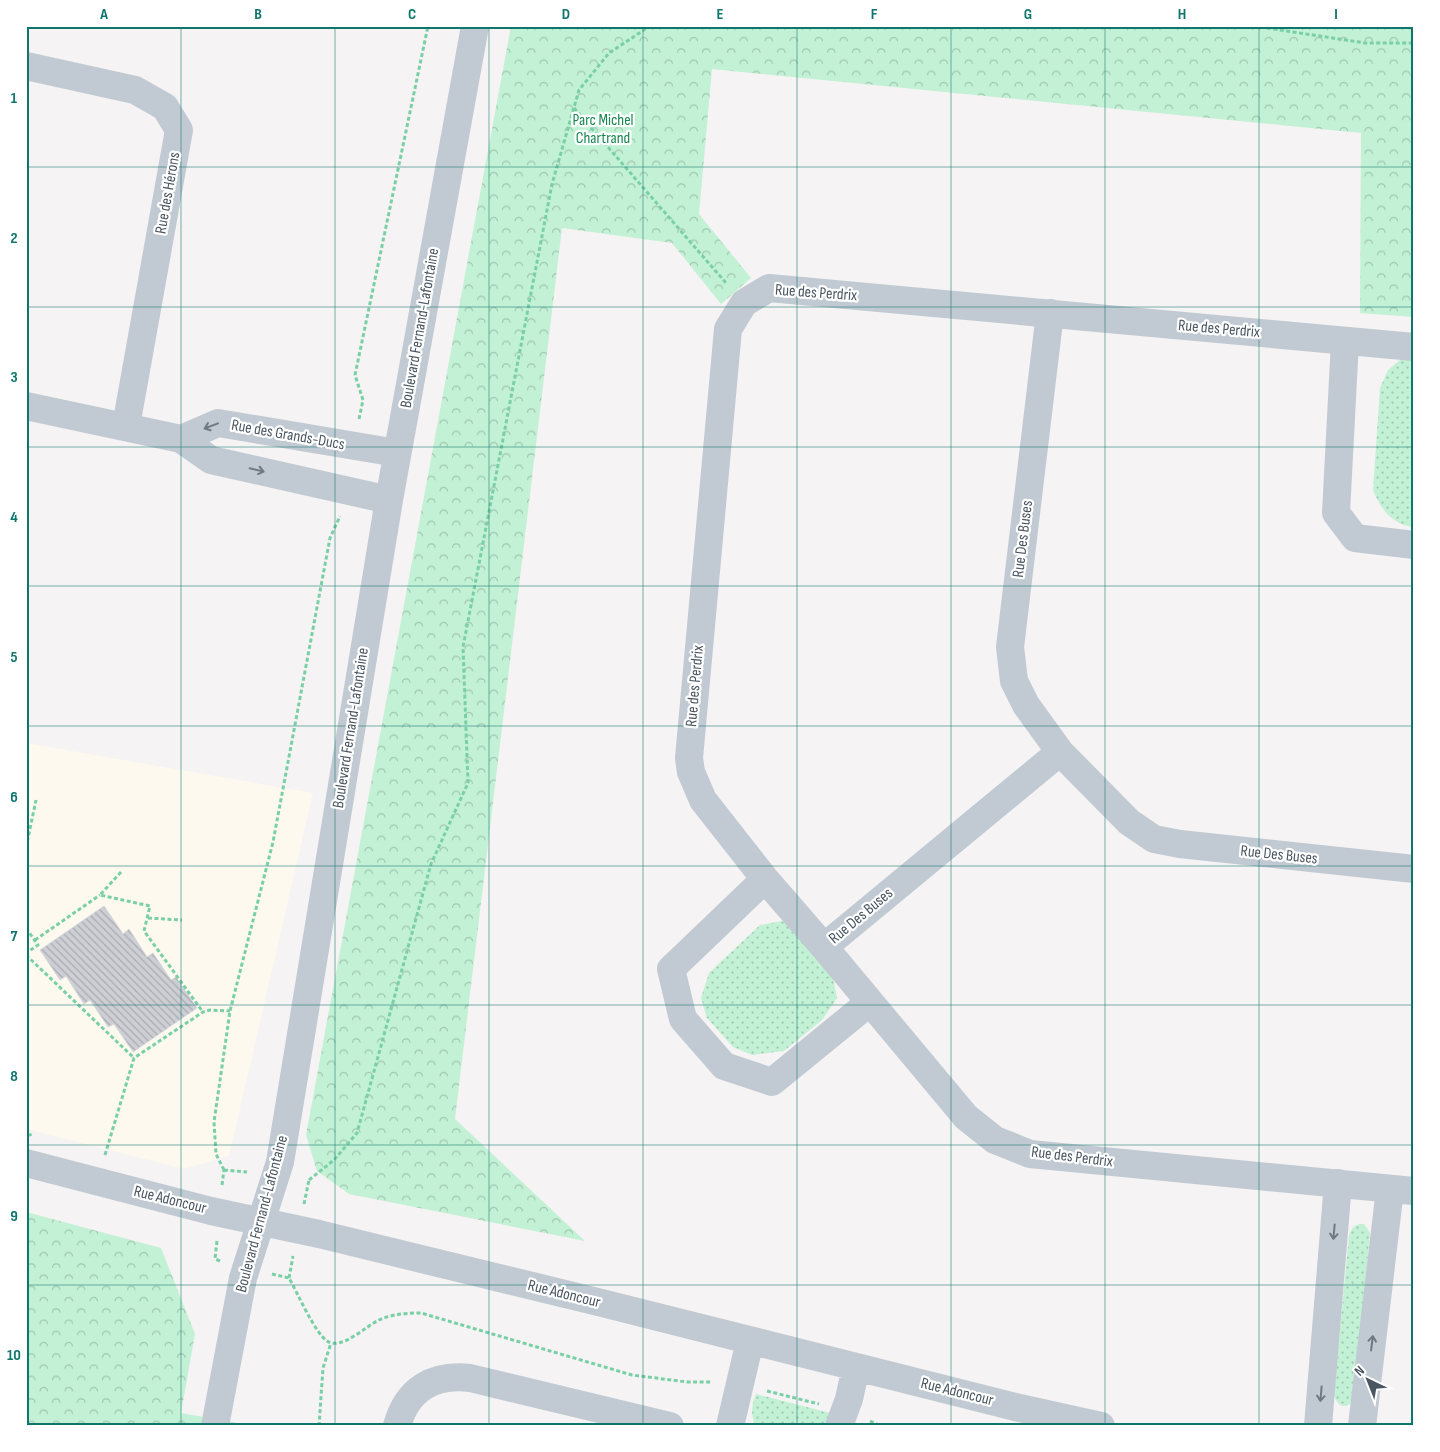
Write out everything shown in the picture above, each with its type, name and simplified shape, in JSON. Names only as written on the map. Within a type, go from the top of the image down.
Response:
[{"type":"street","name":"Boulevard Fernand-Lafontaine","points":[[215,1426],[243,1278],[280,1162],[397,453],[475,26]]},
{"type":"street","name":"Rue des Hérons","points":[[26,66],[135,90],[164,107],[179,130],[126,426]]},
{"type":"street","name":"Rue des Perdrix","points":[[1362,1426],[1402,1190],[1030,1154],[995,1140],[966,1117],[765,879],[702,800],[691,772],[689,758],[728,329],[744,303],[770,288],[1414,347]]},
{"type":"street","name":"Rue Des Buses","points":[[1050,313],[1010,647],[1014,681],[1026,705],[1060,752],[1129,822],[1154,839],[1180,844],[1414,869]]},
{"type":"street","points":[[1345,341],[1336,513],[1355,538],[1414,545]]},
{"type":"street","points":[[26,406],[181,439],[211,460],[389,500]]},
{"type":"street","name":"Rue des Grands-Ducs","points":[[181,439],[218,423],[397,453]]},
{"type":"street","name":"Rue Des Buses","points":[[824,947],[1060,752]]},
{"type":"street","points":[[765,879],[671,969],[683,1019],[724,1066],[772,1082],[870,1002]]},
{"type":"street","name":"Rue Adoncour","points":[[26,1163],[211,1211],[328,1236],[588,1299],[1047,1415],[1101,1426]]},
{"type":"street","points":[[1318,1426],[1338,1183]]},
{"type":"street","points":[[730,1426],[750,1341]]},
{"type":"street","points":[[839,1426],[849,1399],[856,1367]]},
{"type":"street","points":[[397,1426],[404,1407],[418,1390],[450,1376],[470,1378],[670,1426]]},
{"type":"path","points":[[353,446],[363,400],[355,375],[428,26]]},
{"type":"path","points":[[310,1180],[334,1160],[357,1133],[431,864],[468,783],[463,648],[552,184],[579,90],[609,53],[650,26]]},
{"type":"path","points":[[1254,26],[1365,43],[1414,43]]},
{"type":"path","points":[[574,108],[744,303]]},
{"type":"path","points":[[224,1170],[216,1154],[214,1122],[230,1011],[273,842],[330,538],[342,510],[347,490]]},
{"type":"path","points":[[26,848],[36,800]]},
{"type":"path","points":[[26,824],[31,825]]},
{"type":"path","points":[[35,940],[100,895],[121,872]]},
{"type":"path","points":[[100,895],[150,906],[144,931],[204,1012]]},
{"type":"path","points":[[147,918],[182,920]]},
{"type":"path","points":[[26,928],[38,945],[26,954],[134,1058]]},
{"type":"path","points":[[97,1182],[134,1058],[204,1012],[210,1010],[230,1011]]},
{"type":"path","points":[[289,1278],[318,1331],[327,1342],[331,1343],[346,1341],[378,1320],[402,1314],[421,1313],[632,1374],[687,1382],[714,1382]]},
{"type":"path","points":[[319,1426],[323,1368],[331,1343]]},
{"type":"path","points":[[766,1391],[821,1404]]},
{"type":"shaded area","points":[[26,743],[313,793],[229,1156],[184,1169],[26,1129]]},
{"type":"green space","name":"Parc Michel Chartrand","points":[[511,26],[1414,26],[1414,317],[1360,313],[1361,133],[712,69],[699,214],[751,278],[721,304],[672,243],[562,228],[455,1119],[585,1241],[349,1194],[317,1171],[306,1135]]},
{"type":"green space","points":[[1414,356],[1414,527],[1406,526],[1393,519],[1383,509],[1373,490],[1380,388],[1388,370],[1401,359]]},
{"type":"green space","points":[[782,921],[800,930],[831,968],[837,998],[822,1020],[784,1051],[752,1055],[733,1047],[707,1018],[701,998],[709,973],[760,925]]},
{"type":"green space","points":[[26,1212],[161,1248],[195,1334],[181,1413],[254,1426],[26,1426]]},
{"type":"green space","points":[[1364,1224],[1370,1233],[1354,1398],[1348,1405],[1341,1406],[1336,1401],[1334,1392],[1349,1236],[1353,1228]]},
{"type":"green space","points":[[756,1394],[830,1413],[825,1426],[755,1426],[752,1410]]},
{"type":"building","points":[[104,906],[123,934],[129,929],[147,957],[153,953],[171,980],[176,977],[197,1008],[133,1052],[114,1024],[108,1027],[90,1000],[84,1004],[66,976],[60,980],[40,950]]}]
